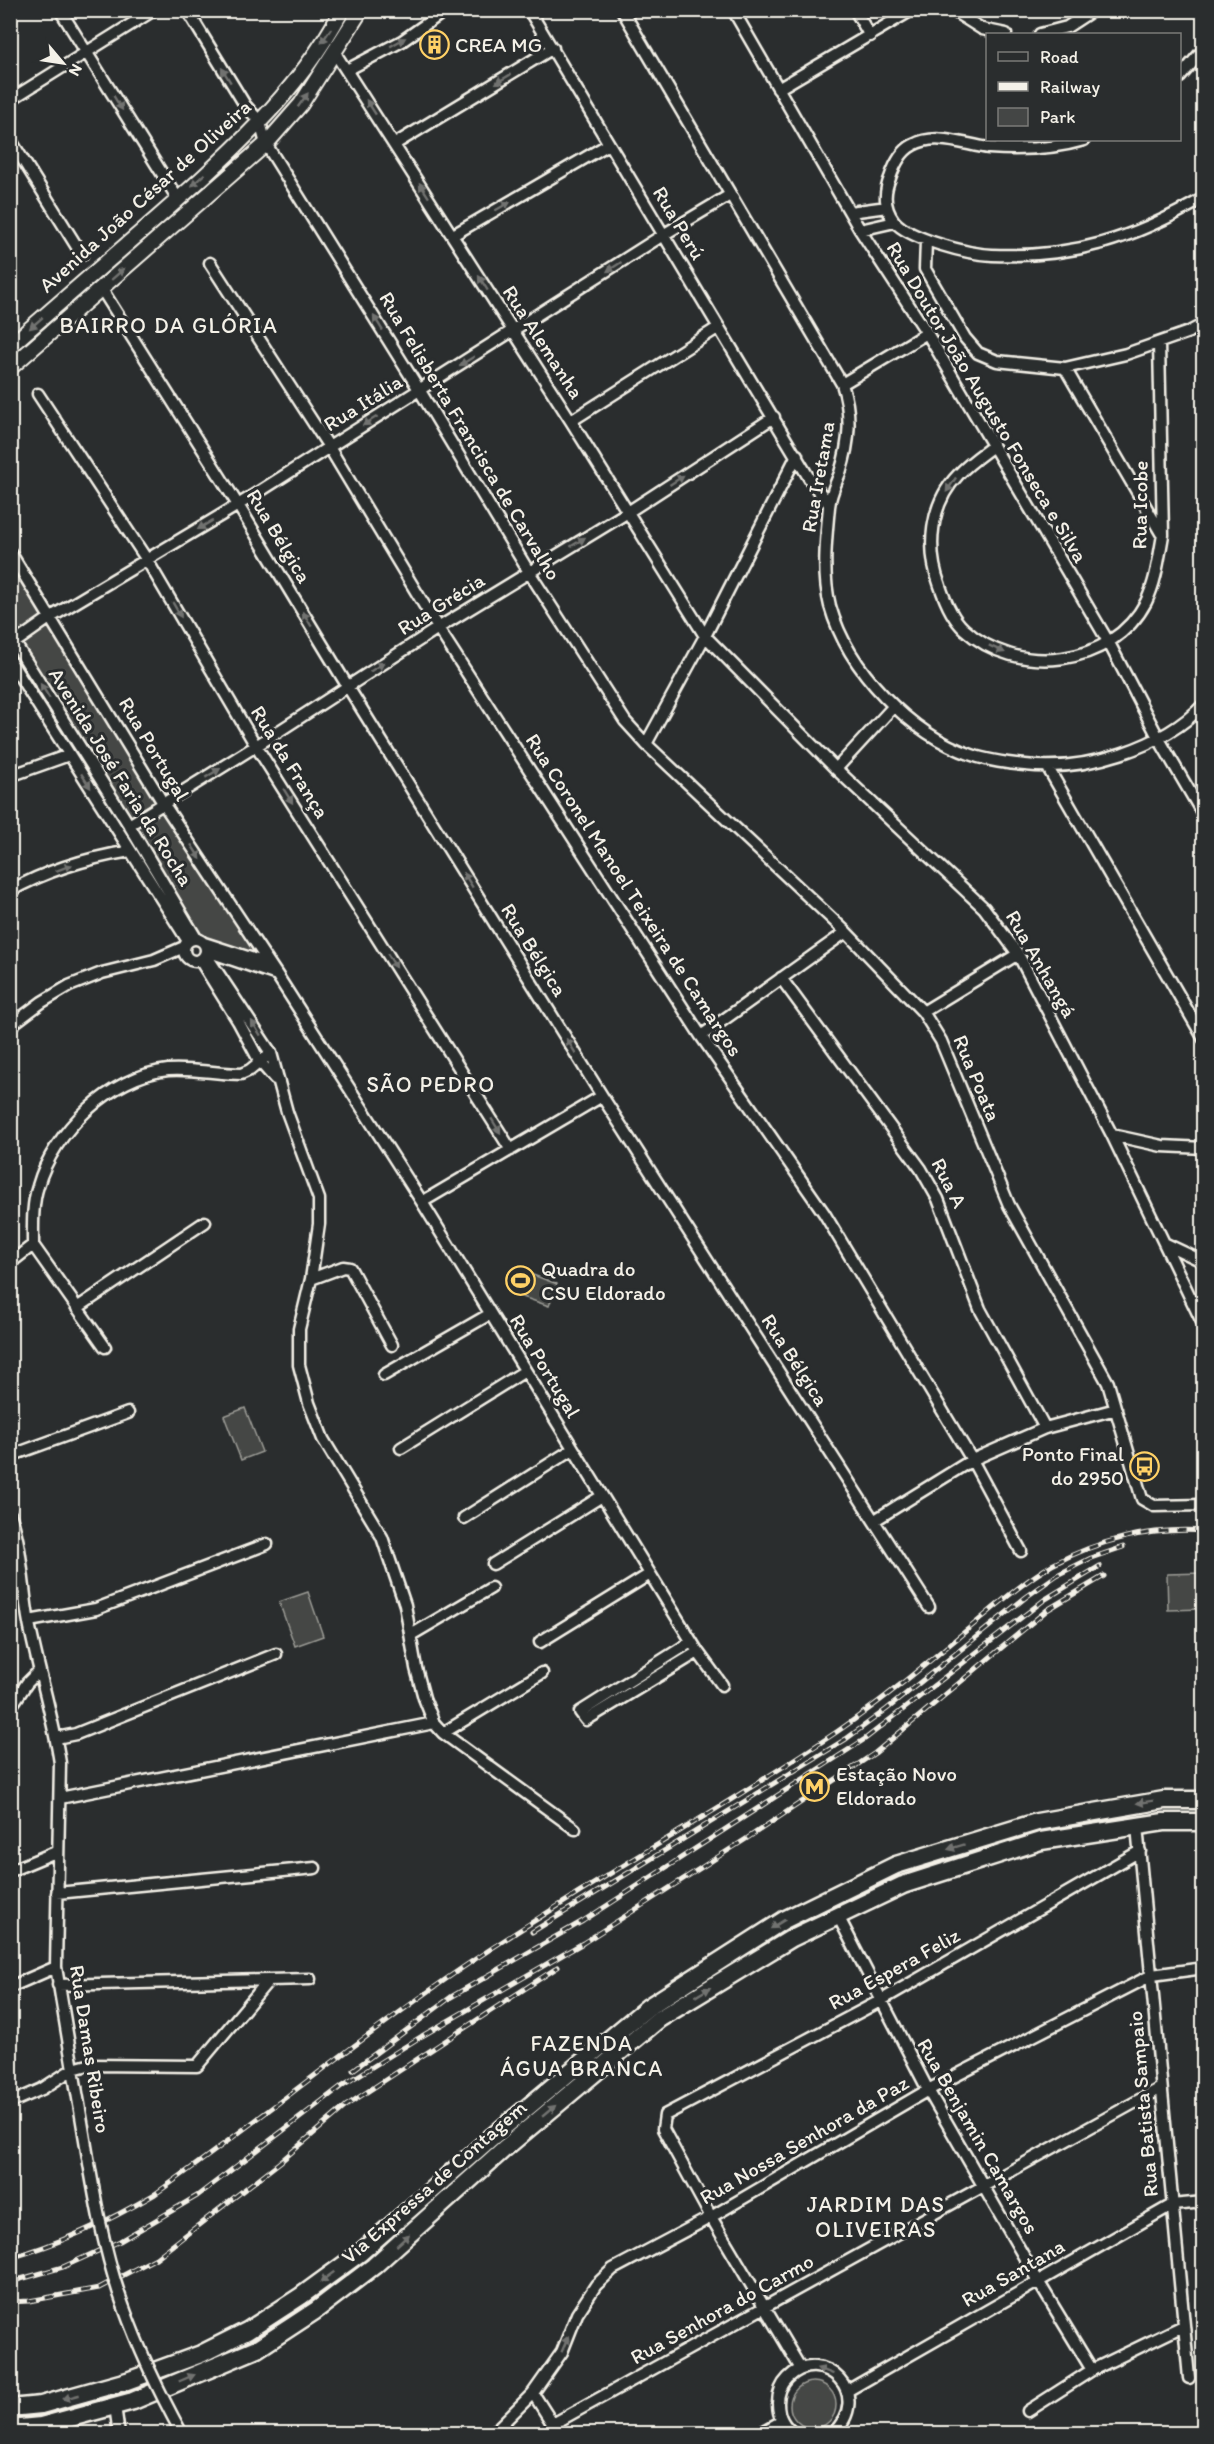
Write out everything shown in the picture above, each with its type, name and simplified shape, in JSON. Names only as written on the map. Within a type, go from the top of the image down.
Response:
[{"type":"highway","name":"Via Expressa de Contagem","points":[[10,2408],[41,2405],[127,2381],[201,2354],[247,2331],[301,2296],[360,2253],[493,2136],[648,2007],[784,1920],[896,1866],[1037,1822],[1164,1800],[1203,1800]]},
{"type":"highway","name":"Via Expressa de Contagem","points":[[10,2429],[41,2426],[133,2401],[256,2349],[315,2311],[374,2266],[504,2149],[659,2019],[792,1938],[903,1885],[1041,1841],[1164,1822],[1203,1822]]},
{"type":"main road","name":"Avenida João César de Oliveira","points":[[10,368],[266,144],[301,105],[361,10]]},
{"type":"main road","name":"Avenida João César de Oliveira","points":[[11,345],[178,199],[260,122],[313,56],[339,13]]},
{"type":"street","points":[[60,10],[178,199]]},
{"type":"street","points":[[10,100],[87,54],[153,10]]},
{"type":"street","points":[[187,10],[245,105],[260,122]]},
{"type":"street","points":[[347,70],[402,41],[446,10]]},
{"type":"street","name":"Rua Perú","points":[[529,10],[812,483],[829,504]]},
{"type":"street","name":"Rua Iretama","points":[[622,10],[842,384],[847,401],[848,442],[829,504],[824,570],[830,606],[844,641],[864,672],[893,707],[937,739],[972,755],[996,761],[1048,768],[1093,762],[1159,739],[1180,726],[1203,704]]},
{"type":"street","name":"Rua Doutor João Augusto Fonseca e Silva","points":[[733,10],[860,230],[927,333],[1109,643],[1159,739],[1203,816]]},
{"type":"street","points":[[855,10],[870,36]]},
{"type":"street","points":[[778,90],[912,10]]},
{"type":"street","points":[[952,10],[982,29],[1001,33]]},
{"type":"street","points":[[1044,33],[1067,27],[1093,10]]},
{"type":"street","points":[[394,144],[553,48]]},
{"type":"street","points":[[1181,75],[1203,49]]},
{"type":"street","name":"Rua Alemanha","points":[[335,53],[571,421],[705,636]]},
{"type":"street","name":"Rua Felisberta Francisca de Carvalho","points":[[260,122],[266,144],[530,572],[625,721],[646,744]]},
{"type":"street","points":[[10,139],[82,255]]},
{"type":"street","points":[[241,140],[257,139],[266,144]]},
{"type":"street","points":[[1077,141],[1019,149],[986,147],[935,139],[912,145],[895,163],[885,190],[887,207],[895,222],[926,241],[989,255],[1058,253],[1096,246],[1140,232],[1203,198]]},
{"type":"street","points":[[453,236],[609,144]]},
{"type":"street","name":"Rua Itália","points":[[12,641],[238,505],[663,235],[730,195]]},
{"type":"street","points":[[850,212],[887,207]]},
{"type":"street","points":[[860,230],[895,222]]},
{"type":"street","points":[[926,241],[925,269],[965,338],[978,353],[997,362],[1065,368],[1159,343],[1203,324]]},
{"type":"street","name":"Rua Coronel Manoel Teixeira de Camargos","points":[[210,263],[329,447],[438,628],[700,1036],[824,1213],[972,1460],[1021,1551]]},
{"type":"street","name":"Rua Bélgica","points":[[101,288],[238,505],[602,1096],[929,1607]]},
{"type":"street","points":[[571,421],[720,327]]},
{"type":"street","points":[[842,384],[927,333]]},
{"type":"street","name":"Rua Icobe","points":[[993,446],[956,477],[947,489],[935,517],[931,547],[932,562],[947,605],[964,629],[990,646],[1020,658],[1076,656],[1109,643],[1127,627],[1146,602],[1163,536],[1159,343]]},
{"type":"street","points":[[1065,368],[1163,536]]},
{"type":"street","name":"Rua da França","points":[[38,394],[147,560],[256,746],[511,1150]]},
{"type":"street","name":"Rua Grécia","points":[[129,825],[438,628],[628,512],[774,417]]},
{"type":"street","points":[[646,744],[705,636],[797,455]]},
{"type":"street","points":[[812,483],[834,490]]},
{"type":"street","name":"Rua Portugal","points":[[10,552],[163,803],[277,975],[422,1202],[691,1642],[722,1685]]},
{"type":"street","name":"Rua Anhangá","points":[[705,636],[837,769],[984,908],[1018,954],[1112,1135],[1203,1326]]},
{"type":"street","name":"Avenida José Faria da Rocha","points":[[12,641],[129,825],[197,949]]},
{"type":"street","name":"Avenida José Faria da Rocha","points":[[10,661],[129,851],[197,949]]},
{"type":"street","points":[[837,769],[893,707]]},
{"type":"street","name":"Rua Poata","points":[[646,744],[846,932],[922,1012],[941,1041],[1009,1205],[1108,1383],[1142,1499],[1154,1506],[1203,1505]]},
{"type":"street","points":[[10,776],[69,755]]},
{"type":"street","points":[[1048,768],[1203,1039]]},
{"type":"street","points":[[10,891],[89,858],[129,851]]},
{"type":"street","points":[[700,1036],[846,932]]},
{"type":"street","points":[[10,1026],[42,1002],[69,986],[102,973],[197,949],[269,964]]},
{"type":"street","points":[[197,949],[277,975]]},
{"type":"street","points":[[197,949],[248,1015],[271,1053],[277,1082],[319,1199],[319,1224],[311,1279],[299,1329],[299,1365],[309,1403],[323,1439],[382,1537],[405,1605],[416,1668],[434,1723],[443,1733],[575,1829]]},
{"type":"street","points":[[197,949],[260,1062],[277,1082]]},
{"type":"street","points":[[922,1012],[1018,954]]},
{"type":"street","name":"Rua A","points":[[781,978],[921,1168],[938,1199],[980,1309],[1045,1428]]},
{"type":"street","points":[[105,1347],[33,1245],[37,1187],[48,1159],[63,1134],[86,1109],[138,1078],[166,1070],[241,1074],[250,1070],[271,1053]]},
{"type":"street","points":[[422,1202],[602,1096]]},
{"type":"street","points":[[1112,1135],[1162,1146],[1203,1148]]},
{"type":"street","points":[[77,1308],[205,1222]]},
{"type":"street","points":[[1164,1243],[1203,1262]]},
{"type":"street","points":[[10,1263],[33,1245]]},
{"type":"street","points":[[311,1279],[343,1267],[350,1268],[392,1345]]},
{"type":"street","points":[[384,1375],[490,1314]]},
{"type":"street","points":[[401,1448],[525,1371]]},
{"type":"street","points":[[874,1520],[972,1460],[1045,1428],[1116,1409]]},
{"type":"street","points":[[10,1456],[128,1413]]},
{"type":"street","points":[[464,1518],[573,1449]]},
{"type":"street","points":[[494,1564],[602,1496]]},
{"type":"street","name":"Rua Damas Ribeiro","points":[[10,1514],[19,1546],[29,1622],[60,1763],[57,1985],[95,2195],[122,2304],[154,2383],[182,2433]]},
{"type":"street","points":[[29,1622],[96,1609],[267,1544]]},
{"type":"street","points":[[540,1642],[650,1574]]},
{"type":"street","points":[[411,1635],[491,1588]]},
{"type":"street","points":[[691,1642],[580,1712],[586,1720],[698,1652]]},
{"type":"street","points":[[56,1738],[76,1734],[276,1654]]},
{"type":"street","points":[[10,1708],[27,1683],[39,1671]]},
{"type":"street","points":[[443,1733],[542,1673]]},
{"type":"street","points":[[60,1798],[434,1723]]},
{"type":"street","name":"Rua Batista Sampaio","points":[[1137,1826],[1189,2378]]},
{"type":"street","points":[[10,1872],[58,1851]]},
{"type":"street","name":"Rua Espera Feliz","points":[[711,2217],[663,2129],[665,2115],[880,2001],[1140,1851]]},
{"type":"street","points":[[57,1893],[315,1868]]},
{"type":"street","name":"Rua Benjamin Camargos","points":[[838,1916],[928,2090],[1092,2370]]},
{"type":"street","points":[[10,1987],[56,1967]]},
{"type":"street","name":"Rua Nossa Senhora da Paz","points":[[492,2433],[533,2393],[562,2352],[578,2314],[596,2285],[613,2269],[711,2217],[928,2090],[1152,1975],[1203,1968]]},
{"type":"street","points":[[57,1985],[310,1979]]},
{"type":"street","points":[[10,2103],[42,2089],[73,2069],[88,2065],[197,2066],[268,1981]]},
{"type":"street","name":"Rua Senhora do Carmo","points":[[556,2428],[764,2309],[1161,2088]]},
{"type":"street","name":"Rua Santana","points":[[847,2391],[1172,2205],[1203,2202]]},
{"type":"street","points":[[711,2217],[801,2369]]},
{"type":"street","points":[[1028,2411],[1092,2370],[1184,2326]]},
{"type":"street","points":[[795,2433],[782,2421],[778,2411],[780,2391],[792,2374],[812,2367],[824,2368],[834,2373],[842,2381],[847,2391],[849,2403],[847,2415],[841,2426],[832,2433]]},
{"type":"street","points":[[533,2393],[556,2428]]},
{"type":"street","points":[[115,2406],[118,2433]]},
{"type":"street","points":[[759,2433],[782,2421]]},
{"type":"green space","points":[[10,564],[155,800],[258,956],[214,943],[201,933],[11,628]]},
{"type":"green space","points":[[517,1269],[557,1284],[549,1306],[508,1292]]},
{"type":"green space","points":[[245,1408],[262,1452],[241,1460],[224,1416]]},
{"type":"green space","points":[[1203,1573],[1203,1609],[1168,1610],[1167,1574]]},
{"type":"green space","points":[[308,1592],[323,1636],[295,1646],[279,1602]]},
{"type":"green space","points":[[813,2382],[829,2389],[836,2405],[829,2421],[813,2428],[797,2421],[790,2405],[797,2389]]},
{"type":"railway","points":[[10,2258],[85,2230],[155,2194],[465,1966],[838,1731],[904,1682],[1019,1588],[1052,1565],[1088,1549],[1126,1537],[1165,1531],[1204,1531]]},
{"type":"railway","points":[[532,1932],[846,1739],[1057,1575],[1091,1558],[1123,1547]]},
{"type":"railway","points":[[353,2070],[451,1997],[583,1921],[865,1739],[1044,1600],[1100,1566]]},
{"type":"railway","points":[[10,2282],[63,2267],[120,2241],[197,2196],[343,2085],[422,2036],[583,1943],[875,1753],[1047,1610],[1104,1576]]},
{"type":"railway","points":[[10,2302],[29,2301],[99,2288],[156,2258],[280,2162],[347,2105],[558,1967]]},
{"type":"place","name":"CREA MG","points":[[434,45]]},
{"type":"place","name":"Quadra do CSU Eldorado","points":[[520,1281]]},
{"type":"place","name":"Ponto Final do 2950","points":[[1145,1466]]},
{"type":"place","name":"Estação Novo Eldorado","points":[[815,1786]]},
{"type":"district","name":"BAIRRO DA GLÓRIA","points":[[169,325]]},
{"type":"district","name":"SÃO PEDRO","points":[[431,1084]]},
{"type":"district","name":"FAZENDA ÁGUA BRANCA","points":[[582,2056]]},
{"type":"district","name":"JARDIM DAS OLIVEIRAS","points":[[876,2216]]}]
